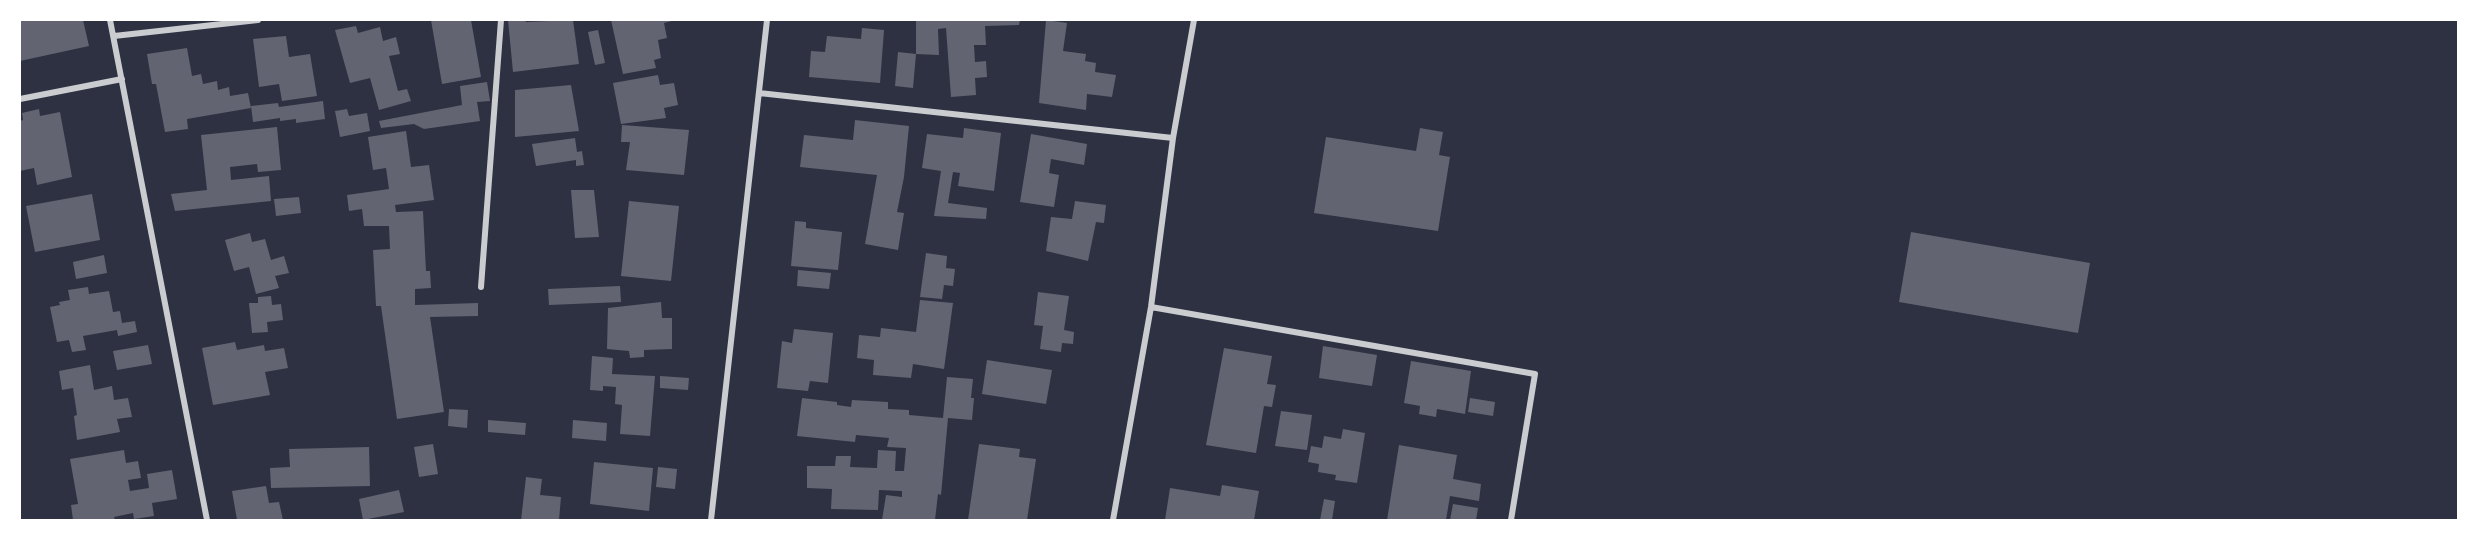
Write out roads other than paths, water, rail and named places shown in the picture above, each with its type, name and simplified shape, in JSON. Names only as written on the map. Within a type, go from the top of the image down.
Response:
[{"type":"street","points":[[110,20],[207,520]]},
{"type":"street","points":[[114,36],[258,20]]},
{"type":"street","points":[[481,287],[501,20]]},
{"type":"street","points":[[711,520],[767,20]]},
{"type":"street","points":[[1113,520],[1151,307],[1173,138],[1194,20]]},
{"type":"street","points":[[20,99],[122,79]]},
{"type":"street","points":[[759,93],[1173,138]]},
{"type":"street","points":[[1151,307],[1535,374],[1511,520]]}]
